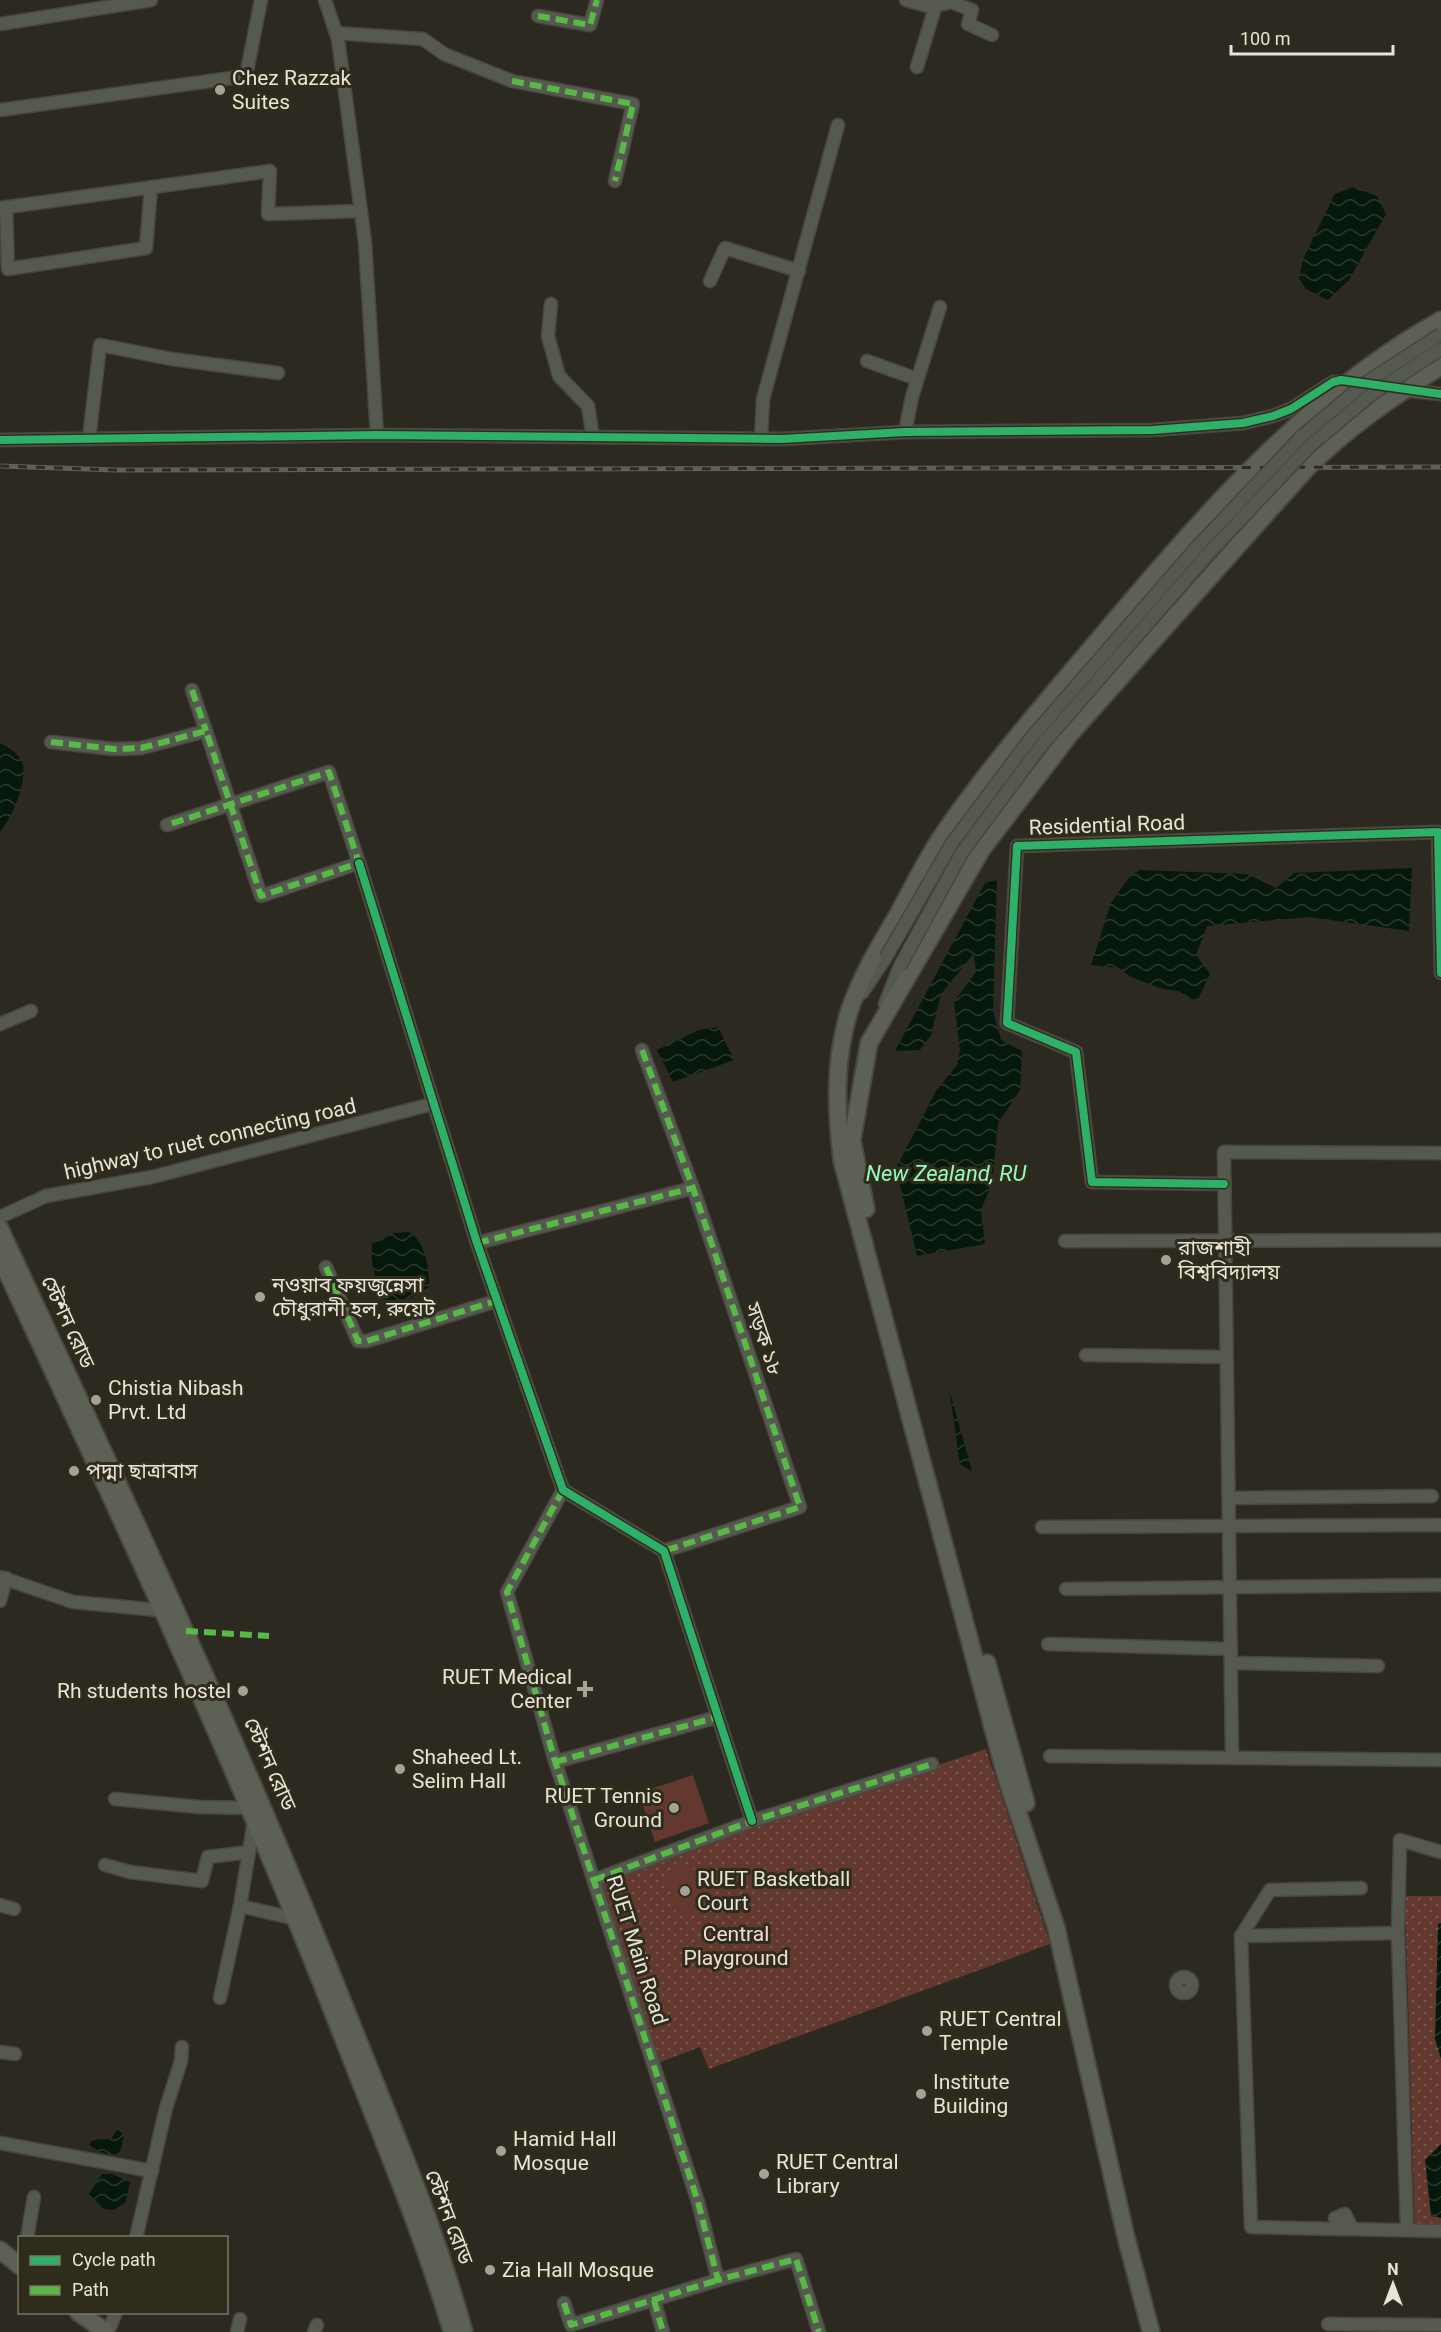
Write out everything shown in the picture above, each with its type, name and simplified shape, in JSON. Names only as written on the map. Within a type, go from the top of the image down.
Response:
[{"type":"main road","points":[[1151,2332],[1125,2233],[1056,1928],[1006,1777],[842,1161],[836,1113],[838,1069],[849,1014],[864,974],[941,837],[1027,724],[1191,530],[1250,468],[1350,381],[1408,339],[1441,320]]},
{"type":"main road","points":[[1163,2332],[1136,2230],[1066,1925],[1019,1779],[863,1199],[852,1140],[869,1044],[982,849],[1071,733],[1307,468],[1334,441],[1403,390],[1441,366]]},
{"type":"main road","name":"স্টেশন রোড","points":[[0,1229],[170,1611],[312,1922],[448,2276],[464,2332]]},
{"type":"main road","name":"স্টেশন রোড","points":[[0,1257],[4,1277],[170,1611],[251,1815],[297,1919],[425,2248],[452,2332]]},
{"type":"main road","points":[[0,2250],[18,2264]]},
{"type":"main road","points":[[80,2314],[107,2332]]},
{"type":"street","points":[[0,24],[151,0]]},
{"type":"street","points":[[0,110],[246,76],[261,0]]},
{"type":"street","points":[[324,0],[336,33],[361,211],[377,435]]},
{"type":"street","points":[[538,16],[590,25],[597,0]]},
{"type":"street","points":[[906,0],[951,2],[972,10],[968,24],[992,34]]},
{"type":"street","points":[[917,67],[936,3]]},
{"type":"street","points":[[336,33],[423,39],[444,54],[512,81],[633,104],[615,181]]},
{"type":"street","points":[[761,439],[763,399],[838,125]]},
{"type":"street","points":[[152,187],[146,248],[8,269],[3,207],[270,171],[268,213],[361,211]]},
{"type":"street","points":[[710,281],[725,248],[799,271]]},
{"type":"street","points":[[551,304],[548,336],[559,376],[588,406],[593,437]]},
{"type":"street","points":[[905,432],[917,379],[940,307]]},
{"type":"street","points":[[849,1014],[886,957],[952,843],[1031,738],[1197,547],[1302,436],[1364,384],[1441,334]]},
{"type":"street","points":[[89,439],[100,345],[172,359],[278,373]]},
{"type":"street","points":[[869,1044],[900,966],[963,850],[1041,746],[1207,555],[1311,446],[1372,394],[1441,349]]},
{"type":"street","points":[[867,361],[917,379]]},
{"type":"street","points":[[0,440],[377,435],[761,439],[905,432],[1153,430],[1243,423],[1291,409],[1333,382],[1350,381],[1441,394]]},
{"type":"street","points":[[192,690],[261,896],[359,863]]},
{"type":"street","points":[[51,742],[114,749],[141,748],[206,731]]},
{"type":"street","points":[[167,825],[329,772],[477,1243],[563,1491],[664,1551],[752,1821]]},
{"type":"street","name":"Residential Road","points":[[1224,1184],[1092,1182],[1076,1052],[1007,1023],[1017,846],[1438,832],[1441,973]]},
{"type":"street","points":[[0,1024],[31,1011]]},
{"type":"street","name":"সড়ক ১৮","points":[[642,1050],[693,1188],[800,1507],[664,1551]]},
{"type":"street","name":"highway to ruet connecting road","points":[[0,1217],[46,1196],[152,1177],[432,1104]]},
{"type":"street","points":[[1232,1756],[1224,1152],[1441,1153]]},
{"type":"street","points":[[477,1243],[693,1188]]},
{"type":"street","points":[[1065,1241],[1441,1240]]},
{"type":"street","points":[[326,1268],[358,1341],[367,1341],[496,1301]]},
{"type":"street","points":[[1086,1355],[1226,1357]]},
{"type":"street","name":"RUET Main Road","points":[[563,1491],[507,1592],[555,1762],[698,2202],[718,2280]]},
{"type":"street","points":[[1228,1498],[1432,1496]]},
{"type":"street","points":[[1042,1527],[1441,1525]]},
{"type":"street","points":[[0,1600],[3,1577],[74,1602],[170,1611]]},
{"type":"street","points":[[1066,1588],[1441,1585]]},
{"type":"street","points":[[1048,1644],[1231,1649]]},
{"type":"street","points":[[1231,1663],[1378,1666]]},
{"type":"street","points":[[555,1762],[718,1717]]},
{"type":"street","points":[[1050,1756],[1232,1756],[1441,1760]]},
{"type":"street","points":[[594,1880],[752,1821],[932,1764]]},
{"type":"street","points":[[115,1798],[251,1815],[249,1852],[240,1906],[220,1998]]},
{"type":"street","points":[[1407,2230],[1398,1933],[1400,1840],[1441,1852]]},
{"type":"street","points":[[105,1864],[130,1872],[202,1881],[208,1857],[249,1852]]},
{"type":"street","points":[[1361,1888],[1270,1890],[1241,1936],[1251,2227],[1441,2231]]},
{"type":"street","points":[[0,1905],[14,1909]]},
{"type":"street","points":[[240,1906],[297,1919]]},
{"type":"street","points":[[1241,1936],[1398,1933]]},
{"type":"street","points":[[136,2236],[166,2108],[181,2061],[182,2047]]},
{"type":"street","points":[[0,2052],[15,2054]]},
{"type":"street","points":[[0,2143],[152,2171]]},
{"type":"street","points":[[27,2236],[34,2197]]},
{"type":"street","points":[[564,2303],[572,2328],[718,2280],[796,2259],[819,2332]]},
{"type":"street","points":[[654,2300],[663,2332]]},
{"type":"street","points":[[107,2332],[116,2314]]},
{"type":"street","points":[[237,2332],[240,2319]]},
{"type":"street","points":[[1328,2324],[1441,2325]]},
{"type":"green space","name":"Central Playground","points":[[986,1749],[1050,1944],[709,2069],[700,2047],[655,2064],[594,1880]]},
{"type":"green space","name":"RUET Tennis Ground","points":[[693,1775],[709,1823],[655,1842],[639,1793]]},
{"type":"green space","name":"RUET Basketball Court","points":[[692,1865],[704,1910],[677,1917],[665,1872]]},
{"type":"green space","points":[[1405,1896],[1441,1896],[1441,2229],[1415,2229]]},
{"type":"water","points":[[1353,187],[1377,196],[1386,214],[1349,280],[1328,300],[1306,289],[1299,278],[1303,259],[1335,194]]},
{"type":"water","points":[[0,743],[20,758],[23,774],[17,801],[0,833]]},
{"type":"water","points":[[1412,868],[1409,931],[1309,917],[1207,926],[1196,955],[1210,974],[1197,1002],[1178,991],[1163,989],[1133,978],[1118,968],[1091,965],[1111,903],[1130,876],[1140,870],[1247,874],[1276,888],[1294,873]]},
{"type":"water","name":"New Zealand, RU","points":[[997,880],[993,1011],[1001,1040],[1022,1051],[1020,1090],[998,1123],[992,1183],[981,1210],[985,1244],[917,1256],[896,1168],[936,1091],[957,1065],[960,1050],[954,1002],[976,972],[974,953],[941,994],[931,1035],[920,1050],[895,1051],[985,883]]},
{"type":"water","points":[[718,1027],[734,1060],[673,1082],[657,1050],[699,1030]]},
{"type":"water","points":[[408,1232],[419,1241],[423,1248],[429,1287],[402,1300],[385,1300],[374,1273],[372,1244],[394,1233]]},
{"type":"water","points":[[949,1389],[972,1471],[960,1464]]},
{"type":"water","points":[[1441,1923],[1441,2059],[1435,2039],[1438,1924]]},
{"type":"water","points":[[117,2130],[124,2136],[118,2154],[105,2154],[89,2145],[92,2140],[111,2139]]},
{"type":"water","points":[[1441,2144],[1441,2218],[1431,2216],[1425,2160]]},
{"type":"water","points":[[102,2174],[112,2174],[130,2182],[126,2202],[114,2210],[104,2209],[89,2194]]},
{"type":"railway","points":[[0,466],[116,470],[1441,467]]},
{"type":"marked path","points":[[538,16],[590,25],[597,0]]},
{"type":"marked path","points":[[512,81],[633,104],[615,181]]},
{"type":"marked path","points":[[192,690],[206,731]]},
{"type":"marked path","points":[[51,742],[114,749],[141,748],[206,731],[261,896],[359,863],[329,772],[167,825]]},
{"type":"marked path","points":[[642,1050],[693,1188],[800,1507],[664,1551]]},
{"type":"marked path","points":[[477,1243],[693,1188]]},
{"type":"marked path","points":[[326,1267],[358,1341],[367,1341],[496,1301]]},
{"type":"marked path","points":[[563,1490],[507,1592],[554,1758],[698,2202],[718,2280],[796,2259],[819,2332]]},
{"type":"marked path","points":[[186,1631],[269,1636]]},
{"type":"marked path","points":[[555,1762],[718,1717]]},
{"type":"marked path","points":[[594,1880],[752,1821],[932,1764]]},
{"type":"marked path","points":[[564,2303],[571,2325],[718,2280]]},
{"type":"marked path","points":[[654,2300],[663,2332]]},
{"type":"cycle path","points":[[0,440],[377,435],[782,439],[905,432],[1153,430],[1243,423],[1273,416],[1291,409],[1333,382],[1341,380],[1441,394]]},
{"type":"cycle path","points":[[1224,1184],[1092,1182],[1076,1052],[1007,1023],[1017,846],[1438,832],[1441,973]]},
{"type":"cycle path","points":[[359,863],[477,1243],[563,1490],[664,1551],[752,1821]]},
{"type":"place","name":"Chez Razzak Suites","points":[[220,90]]},
{"type":"place","name":"রাজশাহী বিশ্ববিদ্যালয়","points":[[1166,1260]]},
{"type":"place","name":"নওয়াব ফয়জুন্নেসা চৌধুরানী হল, রুয়েট","points":[[260,1297]]},
{"type":"place","name":"Chistia Nibash Prvt. Ltd","points":[[96,1400]]},
{"type":"place","name":"পদ্মা ছাত্রাবাস","points":[[74,1471]]},
{"type":"place","name":"RUET Medical Center","points":[[585,1689]]},
{"type":"place","name":"Rh students hostel","points":[[243,1691]]},
{"type":"place","name":"Shaheed Lt. Selim Hall","points":[[400,1769]]},
{"type":"place","name":"RUET Tennis Ground","points":[[674,1808]]},
{"type":"place","name":"RUET Basketball Court","points":[[685,1891]]},
{"type":"place","name":"RUET Central Temple","points":[[927,2031]]},
{"type":"place","name":"Institute Building","points":[[921,2094]]},
{"type":"place","name":"Hamid Hall Mosque","points":[[501,2151]]},
{"type":"place","name":"RUET Central Library","points":[[764,2174]]},
{"type":"place","name":"Zia Hall Mosque","points":[[490,2270]]}]
